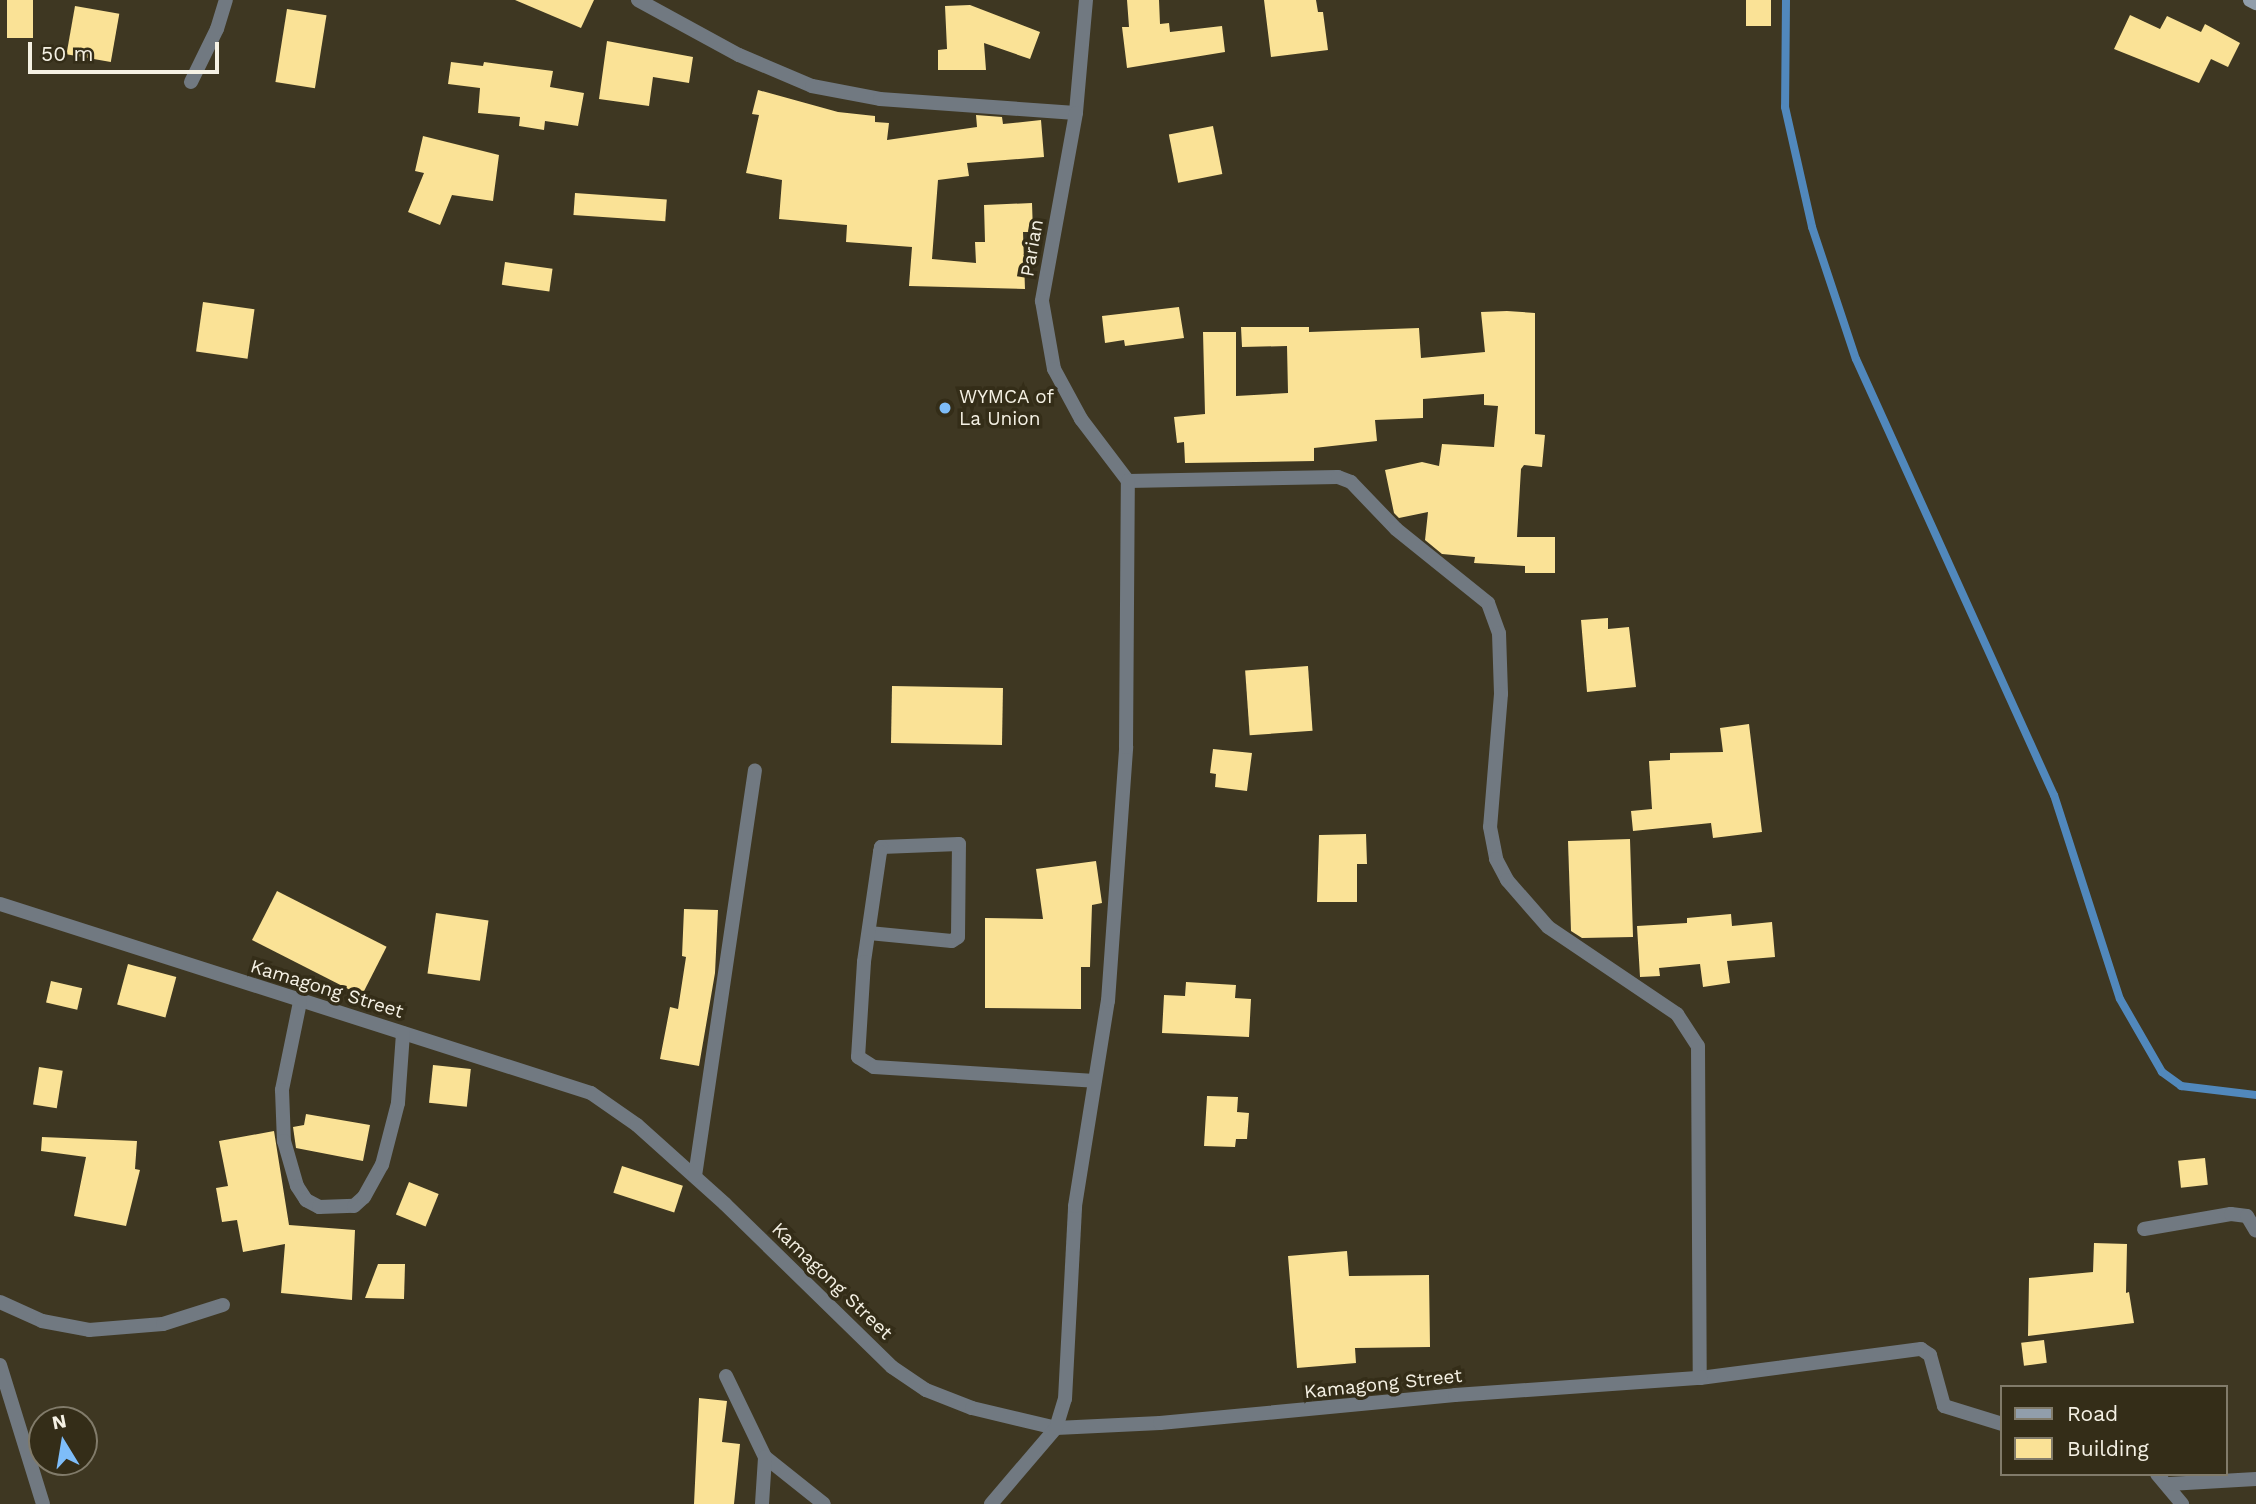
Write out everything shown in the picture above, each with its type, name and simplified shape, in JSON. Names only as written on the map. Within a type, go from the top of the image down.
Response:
[{"type":"main road","points":[[2250,0],[2256,3]]},
{"type":"street","points":[[191,82],[217,29],[226,0]]},
{"type":"street","points":[[638,0],[739,55],[812,86],[880,99],[1076,113]]},
{"type":"street","name":"Parian","points":[[1086,0],[1076,113],[1042,301],[1054,369],[1081,419],[1128,481]]},
{"type":"street","points":[[991,1504],[1056,1428],[1065,1399],[1082,1147],[1108,1001],[1126,747],[1128,481],[1338,477],[1351,482],[1396,529],[1488,603],[1499,633],[1501,694],[1490,827],[1496,859],[1507,880],[1548,928],[1677,1014],[1699,1046],[1700,1378]]},
{"type":"street","points":[[695,1176],[755,770]]},
{"type":"street","points":[[869,933],[952,941],[958,937],[959,844],[884,845],[869,933],[858,1057],[866,1063],[1095,1082]]},
{"type":"street","name":"Kamagong Street","points":[[0,905],[591,1093],[637,1125],[695,1176],[892,1367],[926,1390],[972,1408],[1056,1428],[1160,1423],[1442,1396],[1700,1378],[1921,1349],[1930,1355],[1944,1406],[2000,1423]]},
{"type":"street","points":[[300,1002],[282,1090],[284,1141],[297,1186],[306,1200],[319,1207],[354,1206],[365,1197],[382,1165],[398,1103],[403,1033]]},
{"type":"street","points":[[2144,1229],[2231,1213],[2247,1216],[2256,1231]]},
{"type":"street","points":[[0,1302],[42,1321],[89,1330],[163,1324],[223,1305]]},
{"type":"street","points":[[0,1364],[43,1504]]},
{"type":"street","points":[[726,1376],[765,1457],[824,1504]]},
{"type":"street","points":[[762,1504],[765,1457]]},
{"type":"street","points":[[2163,1479],[2256,1479]]},
{"type":"street","points":[[2163,1479],[2182,1504]]},
{"type":"building","points":[[7,0],[33,0],[33,38],[7,38]]},
{"type":"building","points":[[515,0],[594,0],[581,28]]},
{"type":"building","points":[[1127,0],[1159,0],[1160,24],[1169,23],[1170,32],[1222,26],[1225,52],[1127,68],[1122,27],[1129,27]]},
{"type":"building","points":[[1264,0],[1316,0],[1318,12],[1323,12],[1328,50],[1271,57]]},
{"type":"building","points":[[1746,0],[1771,0],[1771,26],[1746,26]]},
{"type":"building","points":[[970,5],[1040,32],[1030,59],[984,43],[986,70],[938,70],[938,50],[947,49],[945,6]]},
{"type":"building","points":[[75,6],[119,14],[111,62],[66,54]]},
{"type":"building","points":[[287,9],[327,15],[315,88],[275,82]]},
{"type":"building","points":[[2130,15],[2160,29],[2167,16],[2201,32],[2205,24],[2240,43],[2228,67],[2211,59],[2199,83],[2114,49]]},
{"type":"building","points":[[607,41],[693,57],[689,83],[653,77],[649,106],[599,99]]},
{"type":"building","points":[[451,62],[483,66],[484,62],[553,71],[550,87],[584,93],[578,126],[545,121],[544,130],[519,126],[520,117],[478,113],[480,88],[448,84]]},
{"type":"building","points":[[758,90],[838,112],[875,116],[875,122],[889,123],[887,140],[977,127],[976,115],[1002,117],[1003,124],[1041,120],[1044,157],[967,163],[969,176],[938,180],[932,259],[976,263],[975,242],[985,242],[984,205],[1032,203],[1033,232],[1023,232],[1025,289],[909,286],[912,247],[846,242],[847,225],[779,219],[782,180],[746,173],[759,115],[752,114]]},
{"type":"building","points":[[1213,126],[1222,174],[1178,183],[1169,135]]},
{"type":"building","points":[[423,136],[499,155],[493,201],[452,195],[440,225],[408,212],[424,173],[415,171]]},
{"type":"building","points":[[575,193],[667,199],[665,221],[573,215]]},
{"type":"building","points":[[505,262],[553,269],[549,291],[502,285]]},
{"type":"building","points":[[203,302],[254,309],[248,359],[196,352]]},
{"type":"building","points":[[1179,307],[1184,338],[1125,346],[1124,340],[1105,343],[1102,316]]},
{"type":"building","points":[[1481,312],[1535,313],[1535,434],[1545,435],[1542,467],[1524,465],[1521,469],[1517,537],[1555,537],[1555,573],[1525,573],[1525,566],[1474,563],[1475,557],[1442,554],[1425,540],[1428,512],[1399,518],[1394,513],[1385,470],[1422,462],[1439,466],[1442,444],[1494,447],[1498,406],[1484,405],[1484,394],[1423,399],[1423,418],[1375,420],[1377,441],[1314,448],[1314,461],[1185,463],[1184,442],[1177,443],[1174,417],[1205,414],[1203,332],[1236,332],[1236,396],[1288,393],[1287,346],[1242,347],[1241,327],[1309,327],[1309,332],[1419,328],[1421,358],[1485,352]]},
{"type":"building","points":[[1608,618],[1608,629],[1629,627],[1636,687],[1587,692],[1581,620]]},
{"type":"building","points":[[1308,666],[1313,731],[1250,735],[1245,670]]},
{"type":"building","points":[[892,686],[1003,688],[1002,745],[891,743]]},
{"type":"building","points":[[1749,724],[1762,832],[1713,838],[1711,823],[1633,831],[1631,811],[1652,809],[1649,761],[1670,760],[1670,753],[1723,752],[1720,728]]},
{"type":"building","points":[[1213,749],[1252,753],[1247,791],[1215,787],[1216,774],[1210,773]]},
{"type":"building","points":[[1366,834],[1367,864],[1357,864],[1357,902],[1317,902],[1319,835]]},
{"type":"building","points":[[1630,839],[1633,937],[1582,938],[1571,931],[1568,841]]},
{"type":"building","points":[[1096,861],[1102,903],[1092,905],[1090,967],[1081,967],[1081,1009],[985,1008],[985,918],[1043,919],[1036,869]]},
{"type":"building","points":[[277,891],[387,947],[362,996],[252,940]]},
{"type":"building","points":[[684,909],[718,910],[715,973],[699,1066],[660,1059],[670,1007],[678,1009],[686,957],[682,956]]},
{"type":"building","points":[[436,913],[488,920],[480,981],[428,973]]},
{"type":"building","points":[[1731,914],[1732,926],[1772,922],[1775,957],[1727,961],[1730,983],[1703,987],[1700,964],[1659,968],[1660,976],[1640,977],[1637,926],[1687,923],[1687,918]]},
{"type":"building","points":[[128,964],[176,977],[165,1018],[117,1005]]},
{"type":"building","points":[[51,981],[82,988],[77,1010],[46,1002]]},
{"type":"building","points":[[1186,982],[1236,985],[1235,998],[1251,999],[1249,1037],[1162,1033],[1164,995],[1185,996]]},
{"type":"building","points":[[433,1065],[471,1069],[467,1107],[429,1103]]},
{"type":"building","points":[[39,1067],[63,1071],[57,1108],[33,1105]]},
{"type":"building","points":[[1207,1096],[1238,1097],[1237,1112],[1249,1113],[1247,1139],[1236,1139],[1235,1147],[1204,1146]]},
{"type":"building","points":[[306,1114],[370,1125],[363,1161],[296,1148],[293,1127],[304,1125]]},
{"type":"building","points":[[274,1131],[289,1225],[355,1230],[352,1300],[281,1293],[285,1244],[243,1252],[237,1220],[222,1222],[216,1188],[228,1186],[219,1141]]},
{"type":"building","points":[[42,1137],[137,1141],[135,1169],[140,1170],[126,1226],[74,1216],[86,1157],[41,1151]]},
{"type":"building","points":[[2205,1158],[2208,1185],[2181,1188],[2178,1161]]},
{"type":"building","points":[[622,1166],[683,1186],[674,1212],[613,1193]]},
{"type":"building","points":[[409,1182],[439,1194],[426,1226],[396,1214]]},
{"type":"building","points":[[2094,1243],[2127,1244],[2126,1293],[2129,1292],[2134,1323],[2028,1336],[2029,1278],[2093,1272]]},
{"type":"building","points":[[1347,1251],[1349,1276],[1429,1275],[1430,1347],[1355,1348],[1356,1363],[1297,1368],[1288,1256]]},
{"type":"building","points":[[378,1264],[405,1264],[404,1299],[365,1298]]},
{"type":"building","points":[[2044,1340],[2047,1363],[2024,1366],[2021,1343]]},
{"type":"building","points":[[699,1398],[727,1401],[722,1442],[740,1444],[734,1504],[694,1504]]},
{"type":"waterway","points":[[1786,0],[1785,107],[1812,227],[1856,359],[2054,795],[2120,999],[2162,1072],[2181,1086],[2256,1095]]},
{"type":"place","name":"WYMCA of La Union","points":[[945,408]]}]
